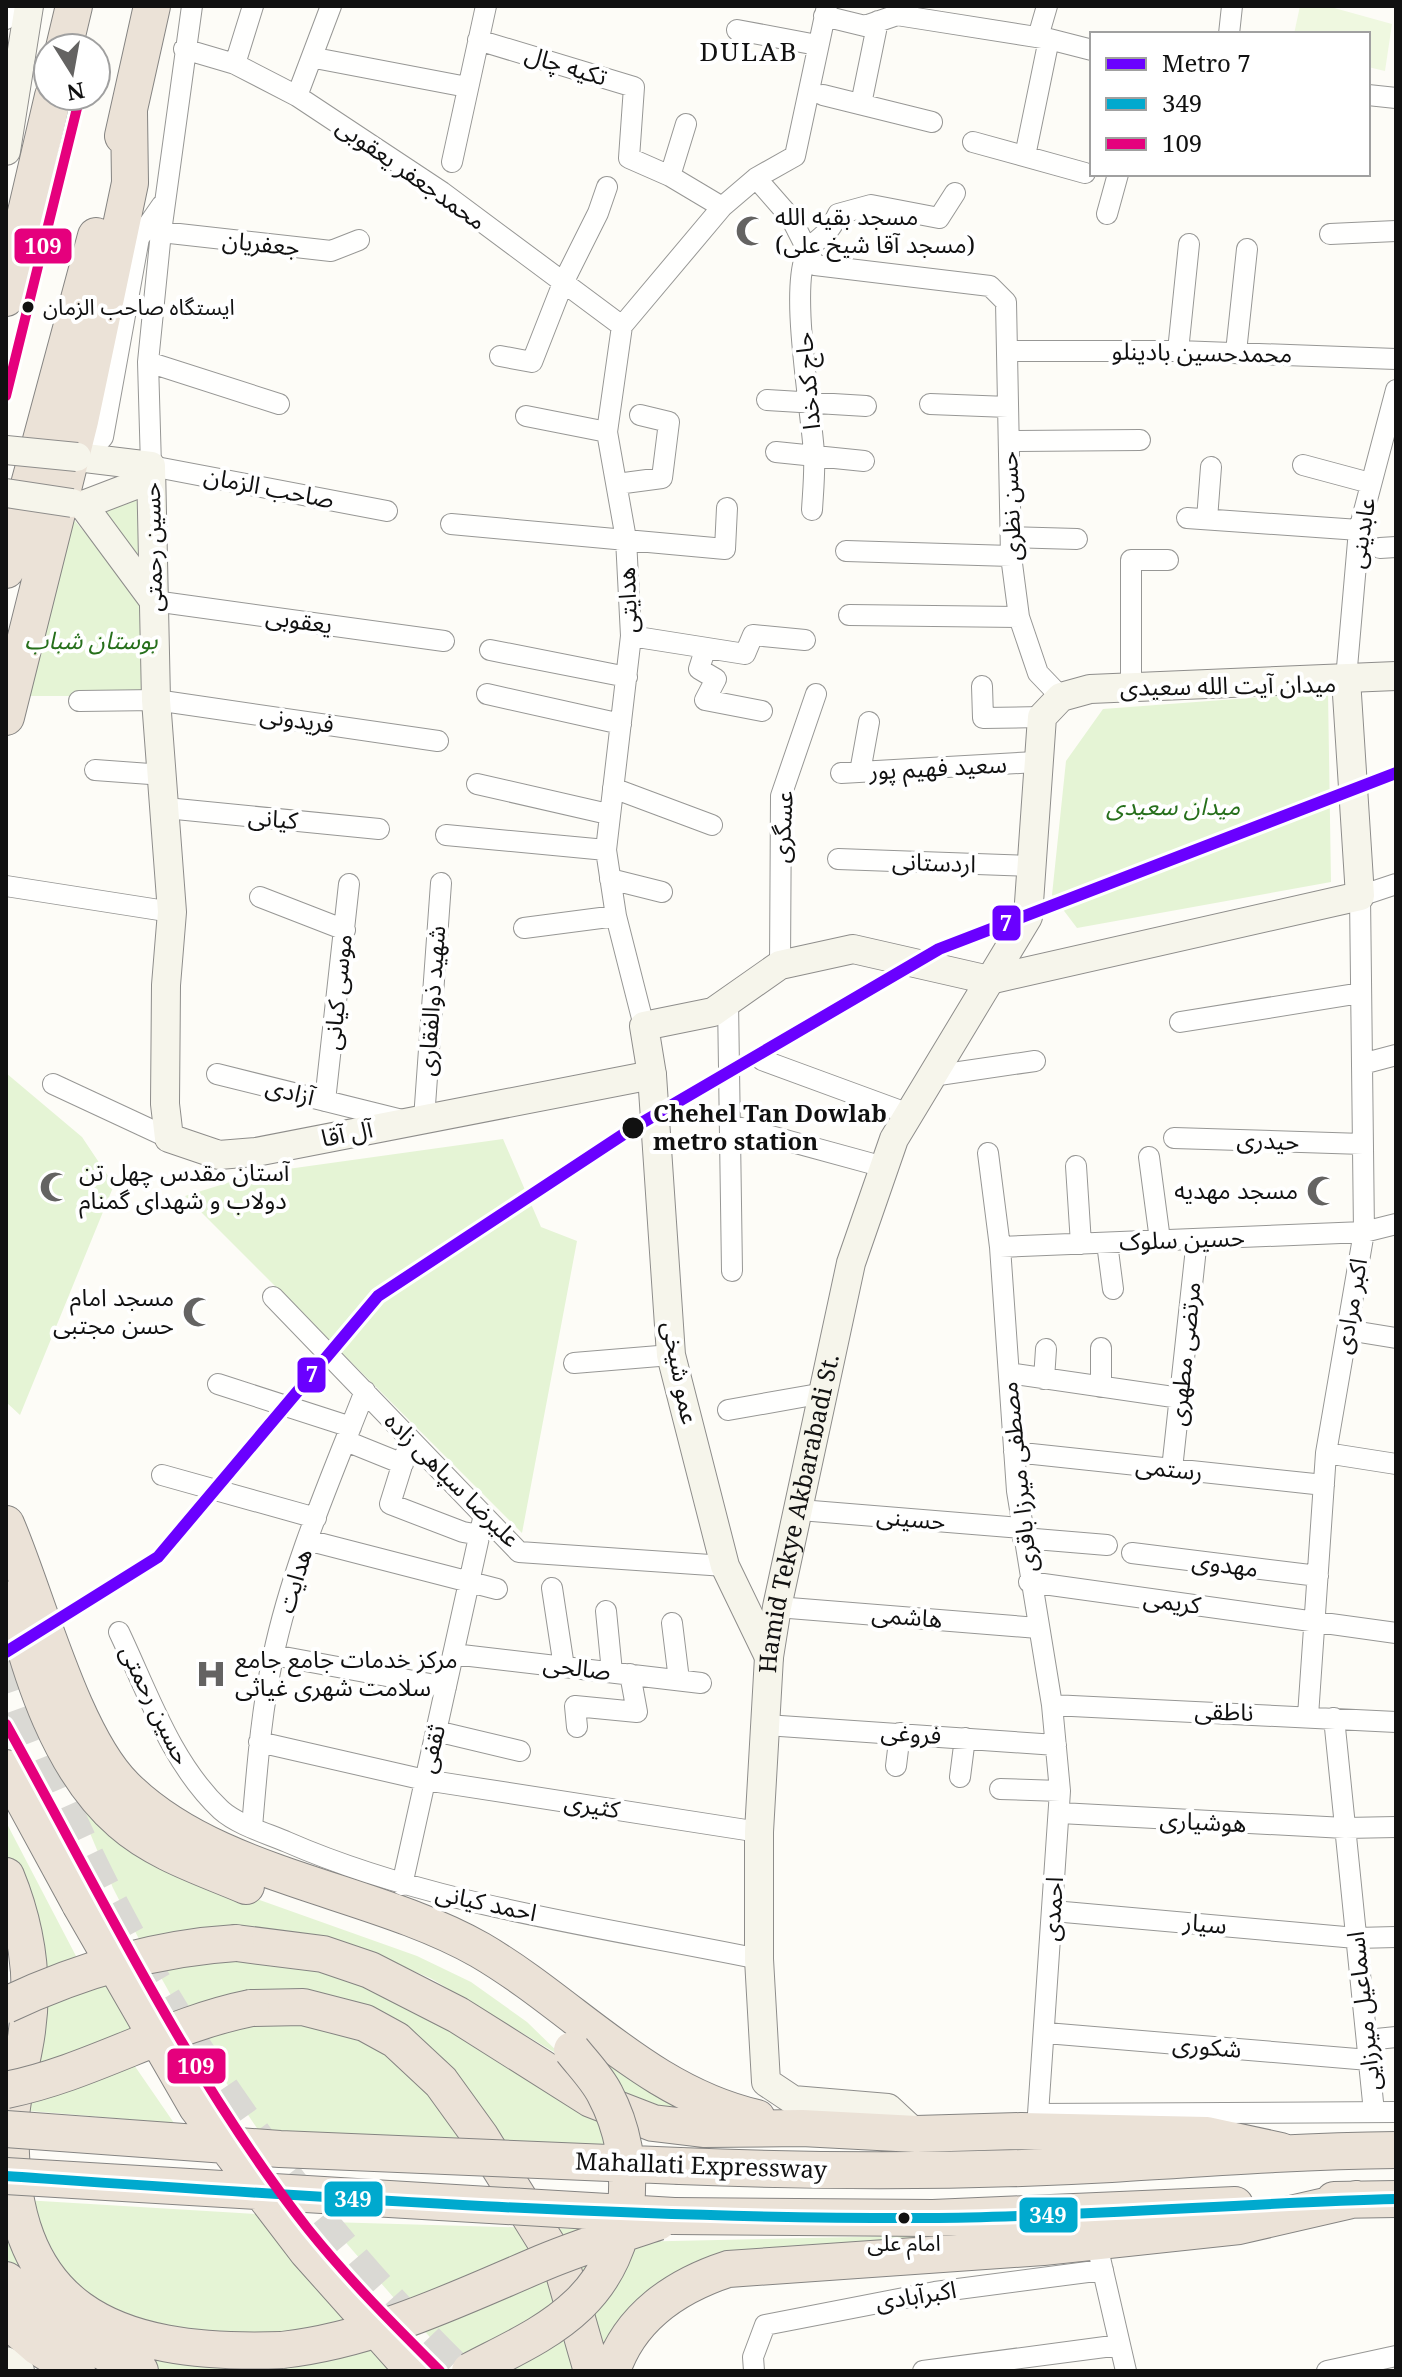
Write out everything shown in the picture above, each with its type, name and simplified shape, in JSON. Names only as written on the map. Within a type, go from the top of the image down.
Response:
[{"type":"highway","points":[[68,32],[74,6]]},
{"type":"highway","points":[[6,570],[129,112],[152,6]]},
{"type":"highway","points":[[6,298],[49,112]]},
{"type":"highway","points":[[6,717],[80,421],[130,183],[129,112]]},
{"type":"highway","points":[[6,1524],[94,1747],[122,1785],[145,1806],[228,1853],[388,1910],[479,1950],[521,1978],[582,2026],[702,2099],[740,2114],[802,2128]]},
{"type":"highway","points":[[6,1572],[44,1701],[86,1781],[122,1823],[183,1860],[256,1890],[421,1946],[469,1969],[504,1990],[540,2019],[572,2050],[605,2093],[623,2139],[629,2193],[624,2222],[604,2272],[590,2293],[550,2328],[470,2371]]},
{"type":"highway","points":[[6,1768],[197,2107],[307,2251],[414,2371]]},
{"type":"highway","points":[[6,1876],[15,1898],[31,1969],[30,2012],[11,2118],[12,2181],[22,2235],[38,2265],[68,2299],[100,2323],[126,2334],[205,2350],[282,2350],[345,2340],[420,2317],[542,2263],[674,2216]]},
{"type":"highway","points":[[6,2005],[84,1971],[194,1946],[236,1943],[323,1954],[370,1970],[458,2015],[591,2099],[636,2119],[703,2129],[802,2128],[916,2134],[1029,2122],[1207,2135],[1281,2151]]},
{"type":"highway","points":[[6,2090],[83,2067],[195,2021],[251,2008],[303,2007],[365,2023],[396,2040],[433,2073],[480,2136],[563,2270],[592,2371]]},
{"type":"highway","name":"Mahallati Expressway","points":[[6,2129],[280,2149],[680,2166],[869,2170],[1108,2164],[1281,2151],[1396,2150]]},
{"type":"highway","name":"Mahallati Expressway","points":[[6,2176],[674,2216],[933,2218],[1396,2199]]},
{"type":"highway","points":[[612,2371],[627,2340],[669,2295],[688,2283],[728,2269],[1099,2256],[1356,2199]]},
{"type":"highway","points":[[6,2280],[85,2342],[140,2371]]},
{"type":"highway","points":[[6,2319],[38,2347],[77,2371]]},
{"type":"main road","points":[[6,151],[29,6]]},
{"type":"main road","points":[[6,450],[81,458],[151,472]]},
{"type":"main road","points":[[6,493],[77,504],[151,472]]},
{"type":"main road","name":"حسین رحمتی","points":[[151,472],[156,700],[172,912],[166,985],[165,1104],[169,1138]]},
{"type":"main road","points":[[77,504],[154,601]]},
{"type":"main road","points":[[1346,679],[1396,676]]},
{"type":"main road","name":"میدان آیت الله سعیدی","points":[[1052,707],[1090,689],[1346,679],[1360,896]]},
{"type":"main road","points":[[989,980],[1028,917],[1036,762],[1052,707]]},
{"type":"main road","points":[[644,1026],[713,1012],[780,965],[853,949],[989,980],[1360,896]]},
{"type":"main road","name":"Hamid Tekye Akbarabadi St.","points":[[916,2134],[888,2108],[793,2100],[766,2082],[759,1959],[759,1832],[769,1657],[851,1263],[894,1139],[989,980]]},
{"type":"main road","name":"عمو شیخی","points":[[644,1026],[652,1075],[671,1355],[725,1566],[769,1657]]},
{"type":"main road","name":"آل آقا","points":[[169,1138],[219,1155],[652,1075]]},
{"type":"main road","points":[[6,2361],[20,2371]]},
{"type":"street","points":[[6,19],[10,6]]},
{"type":"street","name":"حسین رحمتی","points":[[151,472],[148,362],[161,232],[192,6]]},
{"type":"street","points":[[235,64],[253,6]]},
{"type":"street","points":[[297,96],[315,58],[331,6]]},
{"type":"street","points":[[452,162],[486,6]]},
{"type":"street","points":[[1025,156],[1047,6]]},
{"type":"street","points":[[1229,32],[1232,6]]},
{"type":"street","points":[[622,326],[722,207],[756,178],[795,156],[826,11],[865,26],[897,15],[1044,38],[1090,50]]},
{"type":"street","points":[[861,104],[878,21]]},
{"type":"street","points":[[737,30],[817,45]]},
{"type":"street","name":"تکیه چال","points":[[478,40],[634,87],[629,158],[670,176],[722,207]]},
{"type":"street","name":"محمدجعفر یعقوبی","points":[[184,49],[235,64],[297,96],[388,154],[622,326]]},
{"type":"street","points":[[315,58],[467,87]]},
{"type":"street","points":[[823,95],[932,122]]},
{"type":"street","points":[[1370,95],[1396,98]]},
{"type":"street","points":[[670,176],[686,124]]},
{"type":"street","points":[[973,142],[1085,173]]},
{"type":"street","points":[[1107,214],[1117,176]]},
{"type":"street","points":[[756,178],[791,218],[808,252],[830,233],[838,214],[871,205],[939,218],[955,193]]},
{"type":"street","points":[[500,356],[532,362],[563,283],[598,213],[607,187]]},
{"type":"street","points":[[81,458],[103,437],[139,238],[165,202]]},
{"type":"street","points":[[1330,234],[1396,231]]},
{"type":"street","name":"جعفریان","points":[[161,232],[331,251],[359,240]]},
{"type":"street","points":[[1178,351],[1189,244]]},
{"type":"street","points":[[1236,352],[1247,249]]},
{"type":"street","name":"حسن نظری","points":[[808,252],[815,265],[990,286],[1006,302],[1011,546],[1019,617],[1052,707]]},
{"type":"street","name":"حاج کدخدا","points":[[808,252],[802,280],[803,360],[814,458],[812,510]]},
{"type":"street","name":"هدایتی","points":[[622,326],[607,432],[626,539],[631,636],[606,850],[616,916],[644,1026]]},
{"type":"street","name":"محمدحسین بادینلو","points":[[1008,351],[1236,352],[1396,359]]},
{"type":"street","points":[[148,362],[279,404]]},
{"type":"street","name":"عابدینی","points":[[1346,679],[1359,530],[1396,390]]},
{"type":"street","points":[[767,400],[866,406]]},
{"type":"street","points":[[930,404],[1008,407]]},
{"type":"street","points":[[617,484],[662,478],[669,422],[640,415]]},
{"type":"street","points":[[526,416],[607,432]]},
{"type":"street","points":[[1009,441],[1140,440]]},
{"type":"street","points":[[776,452],[864,461]]},
{"type":"street","points":[[1303,465],[1370,483]]},
{"type":"street","points":[[1211,467],[1197,519],[1359,530]]},
{"type":"street","name":"صاحب الزمان","points":[[151,472],[387,511]]},
{"type":"street","points":[[451,524],[725,549],[727,508]]},
{"type":"street","points":[[846,551],[1011,546],[1077,539]]},
{"type":"street","points":[[1131,687],[1131,560],[1168,560]]},
{"type":"street","name":"یعقوبی","points":[[154,601],[444,641]]},
{"type":"street","points":[[849,615],[1019,617]]},
{"type":"street","points":[[631,636],[745,654],[753,635],[805,640]]},
{"type":"street","points":[[490,650],[627,677]]},
{"type":"street","points":[[705,650],[699,669],[716,679],[705,700],[762,711]]},
{"type":"street","points":[[982,686],[983,718],[1052,707]]},
{"type":"street","points":[[487,694],[621,724]]},
{"type":"street","name":"عسگری","points":[[780,965],[781,796],[816,694]]},
{"type":"street","points":[[79,701],[156,700]]},
{"type":"street","name":"فریدونی","points":[[156,700],[438,741]]},
{"type":"street","name":"سعید فهیم پور","points":[[869,722],[850,772],[1036,762]]},
{"type":"street","points":[[95,770],[164,775]]},
{"type":"street","points":[[477,784],[608,814]]},
{"type":"street","points":[[613,788],[712,825]]},
{"type":"street","name":"کیانی","points":[[166,808],[379,829]]},
{"type":"street","points":[[446,835],[606,850]]},
{"type":"street","name":"اردستانی","points":[[838,859],[1031,866]]},
{"type":"street","points":[[610,879],[662,892]]},
{"type":"street","name":"شهید ذوالفقاری","points":[[417,1120],[441,883]]},
{"type":"street","name":"موسی کیانی","points":[[325,1101],[349,884]]},
{"type":"street","points":[[1360,896],[1396,884]]},
{"type":"street","points":[[6,886],[172,912]]},
{"type":"street","name":"اکبر مرادی","points":[[1308,1716],[1326,1453],[1364,1232],[1360,896]]},
{"type":"street","points":[[260,897],[345,930]]},
{"type":"street","points":[[524,928],[616,916]]},
{"type":"street","points":[[1180,1022],[1361,993]]},
{"type":"street","points":[[728,1001],[732,1271]]},
{"type":"street","points":[[1362,1064],[1396,1055]]},
{"type":"street","points":[[762,1060],[909,1114]]},
{"type":"street","points":[[932,1076],[1035,1061]]},
{"type":"street","name":"آزادی","points":[[217,1074],[417,1120]]},
{"type":"street","name":"آل آقا","points":[[53,1084],[169,1138]]},
{"type":"street","points":[[730,1125],[884,1167]]},
{"type":"street","name":"حیدری","points":[[1174,1138],[1363,1144]]},
{"type":"street","name":"مصطفی میرزا باقری","points":[[988,1153],[1000,1247],[1022,1533],[1052,1705]]},
{"type":"street","points":[[1149,1157],[1160,1240]]},
{"type":"street","points":[[1076,1166],[1081,1244]]},
{"type":"street","name":"حسین سلوک","points":[[1000,1247],[1364,1232],[1396,1224]]},
{"type":"street","name":"مرتضی مطهری","points":[[1172,1469],[1197,1239]]},
{"type":"street","points":[[1107,1243],[1113,1289]]},
{"type":"street","name":"علیرضا سپاهی زاده","points":[[273,1297],[410,1440],[482,1527],[519,1552],[725,1566]]},
{"type":"street","points":[[1347,1330],[1396,1338]]},
{"type":"street","points":[[1101,1348],[1101,1387]]},
{"type":"street","points":[[1044,1379],[1046,1349]]},
{"type":"street","points":[[574,1363],[671,1355]]},
{"type":"street","points":[[1009,1373],[1180,1398]]},
{"type":"street","points":[[218,1384],[348,1434],[403,1464]]},
{"type":"street","name":"هدایت","points":[[252,1827],[259,1742],[273,1655],[307,1540],[365,1391]]},
{"type":"street","points":[[728,1410],[824,1393]]},
{"type":"street","points":[[410,1440],[390,1504],[463,1532],[482,1527]]},
{"type":"street","name":"رستمی","points":[[1014,1452],[1324,1485]]},
{"type":"street","points":[[1326,1453],[1396,1464]]},
{"type":"street","points":[[162,1475],[316,1518]]},
{"type":"street","name":"حسینی","points":[[800,1510],[1022,1533]]},
{"type":"street","name":"ثقفی","points":[[402,1885],[482,1527]]},
{"type":"street","points":[[1022,1533],[1107,1545]]},
{"type":"street","points":[[307,1540],[497,1589]]},
{"type":"street","name":"مهدوی","points":[[1132,1553],[1318,1576]]},
{"type":"street","name":"کریمی","points":[[1029,1582],[1396,1633]]},
{"type":"street","points":[[552,1588],[564,1667]]},
{"type":"street","name":"هاشمی","points":[[777,1607],[1038,1628]]},
{"type":"street","points":[[577,1727],[575,1706],[637,1712],[621,1673],[606,1611]]},
{"type":"street","points":[[672,1623],[679,1680]]},
{"type":"street","name":"حسین رحمتی","points":[[119,1632],[193,1781],[225,1813]]},
{"type":"street","name":"صالحی","points":[[453,1654],[701,1683]]},
{"type":"street","points":[[273,1655],[446,1687]]},
{"type":"street","name":"ناطقی","points":[[1052,1705],[1396,1722]]},
{"type":"street","name":"احمدی","points":[[1029,2122],[1046,2033],[1060,1813],[1052,1705]]},
{"type":"street","name":"اسماعیل میرزایی","points":[[1029,2122],[1374,2112],[1334,1718]]},
{"type":"street","name":"فروغی","points":[[766,1725],[1056,1745]]},
{"type":"street","points":[[436,1731],[520,1751]]},
{"type":"street","points":[[896,1766],[900,1733]]},
{"type":"street","points":[[960,1777],[965,1738]]},
{"type":"street","name":"کثیری","points":[[259,1742],[425,1780],[759,1832]]},
{"type":"street","points":[[1000,1789],[1060,1791]]},
{"type":"street","name":"احمد کیانی","points":[[225,1813],[334,1863],[402,1885],[759,1959]]},
{"type":"street","name":"هوشیاری","points":[[1060,1813],[1345,1828],[1396,1827]]},
{"type":"street","name":"سیار","points":[[1053,1911],[1356,1938],[1396,1937]]},
{"type":"street","name":"شکوری","points":[[1046,2033],[1368,2050],[1396,2037]]},
{"type":"street","points":[[1374,2112],[1396,2112]]},
{"type":"street","points":[[1099,2256],[1126,2371]]},
{"type":"street","name":"اکبرآبادی","points":[[754,2364],[765,2325],[1099,2256]]},
{"type":"street","points":[[923,2371],[1120,2345]]},
{"type":"street","points":[[1327,2371],[1396,2356]]},
{"type":"green space","points":[[1300,6],[1327,6],[1392,24],[1385,71],[1370,67],[1370,32],[1294,32]]},
{"type":"green space","points":[[140,491],[144,572],[92,511]]},
{"type":"green space","name":"بوستان شباب","points":[[66,516],[75,521],[143,601],[150,696],[24,696]]},
{"type":"green space","name":"میدان سعیدی","points":[[1328,692],[1331,882],[1077,928],[1052,895],[1066,761],[1103,709]]},
{"type":"green space","points":[[6,1073],[82,1137],[114,1185],[20,1415],[6,1402]]},
{"type":"green space","points":[[503,1139],[541,1227],[577,1241],[522,1533],[185,1196],[259,1173]]},
{"type":"green space","points":[[59,1759],[223,1887],[417,1956],[471,1982],[527,2022],[564,2058],[432,1979],[374,1954],[140,1941],[113,1888]]},
{"type":"green space","points":[[6,1822],[77,1958],[38,1976],[25,1898],[6,1852]]},
{"type":"green space","points":[[273,1958],[370,1985],[606,2117],[615,2151],[499,2148],[401,2033],[182,2015],[154,1965]]},
{"type":"green space","points":[[102,1976],[136,2035],[27,2070],[39,2003]]},
{"type":"green space","points":[[252,2016],[379,2039],[477,2147],[263,2137],[192,2032]]},
{"type":"green space","points":[[597,2047],[730,2118],[619,2100]]},
{"type":"green space","points":[[132,2062],[174,2123],[6,2109]]},
{"type":"green space","points":[[6,2198],[102,2331],[365,2343],[392,2371],[162,2371],[123,2355],[6,2268]]},
{"type":"green space","points":[[24,2200],[257,2214],[353,2329],[225,2343],[82,2301]]},
{"type":"green space","points":[[328,2222],[612,2230],[407,2313]]},
{"type":"green space","points":[[1035,2233],[778,2252],[605,2350],[586,2308],[627,2242]]},
{"type":"green space","points":[[606,2248],[582,2288],[457,2367],[419,2325]]},
{"type":"green space","points":[[572,2320],[584,2371],[488,2371]]},
{"type":"tunnel","points":[[6,1656],[41,1754],[83,1851],[133,1947],[189,2040],[250,2130],[315,2215],[384,2296],[456,2371]]},
{"type":"metro line","name":"7","points":[[6,1652],[158,1557],[378,1296],[633,1128],[939,949],[1396,773]]},
{"type":"transit line","name":"109","points":[[6,396],[76,112]]},
{"type":"transit line","name":"109","points":[[6,1724],[147,1982],[223,2109],[308,2229],[372,2302],[440,2371]]},
{"type":"transit line","name":"349","points":[[6,2176],[582,2211],[813,2217],[986,2217],[1396,2199]]},
{"type":"place","name":"مسجد بقیه الله (مسجد آقا شیخ علی)","points":[[751,231]]},
{"type":"place","name":"ایستگاه صاحب الزمان","points":[[28,307]]},
{"type":"place","name":"Chehel Tan Dowlab metro station","points":[[633,1128]]},
{"type":"place","name":"آستان مقدس چهل تن دولاب و شهدای گمنام","points":[[55,1187]]},
{"type":"place","name":"مسجد مهدیه","points":[[1322,1191]]},
{"type":"place","name":"مسجد امام حسن مجتبی","points":[[198,1312]]},
{"type":"place","name":"مرکز خدمات جامع جامع سلامت شهری غیاثی","points":[[211,1674]]},
{"type":"place","name":"امام علی","points":[[904,2218]]},
{"type":"district","name":"DULAB","points":[[749,52]]}]
